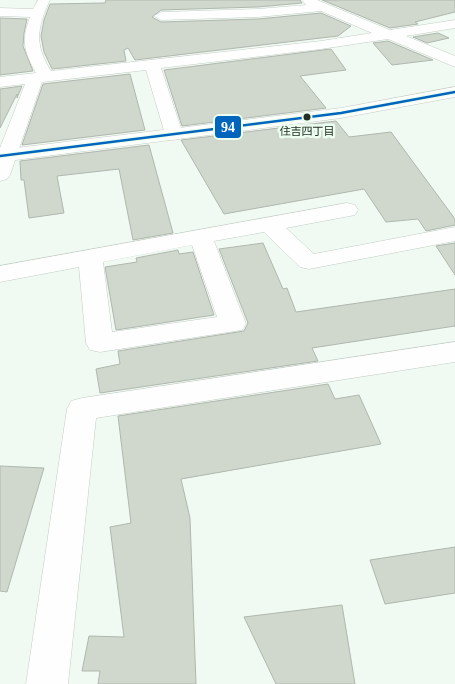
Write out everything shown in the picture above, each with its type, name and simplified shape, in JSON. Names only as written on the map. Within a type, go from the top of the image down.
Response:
[{"type":"street","points":[[304,0],[455,62]]},
{"type":"street","points":[[0,12],[40,6],[31,38],[32,50],[40,78],[4,156],[0,175]]},
{"type":"street","points":[[161,16],[258,13],[324,7]]},
{"type":"street","points":[[0,82],[390,35],[452,25]]},
{"type":"street","points":[[152,65],[174,134]]},
{"type":"street","points":[[4,156],[342,113],[455,92]]},
{"type":"street","points":[[0,274],[347,210]]},
{"type":"street","points":[[269,224],[308,262],[455,234]]},
{"type":"street","points":[[90,258],[100,344],[233,324],[200,237]]},
{"type":"street","points":[[47,684],[82,409],[455,352]]},
{"type":"building","points":[[106,0],[300,0],[302,3],[258,7],[161,10],[152,17],[161,22],[258,19],[321,13],[351,26],[338,36],[135,60],[128,48],[124,50],[126,61],[52,69],[44,52],[41,36],[50,4],[105,3]]},
{"type":"building","points":[[322,0],[455,0],[455,12],[415,22],[418,24],[390,28]]},
{"type":"building","points":[[0,18],[27,19],[23,46],[33,71],[0,75]]},
{"type":"building","points":[[438,33],[449,38],[427,43],[413,37]]},
{"type":"building","points":[[388,41],[433,60],[392,65],[373,43]]},
{"type":"building","points":[[331,49],[346,70],[300,76],[326,108],[182,126],[164,70]]},
{"type":"building","points":[[130,74],[145,130],[22,145],[43,84]]},
{"type":"building","points":[[22,86],[17,98],[17,94],[0,128],[0,89]]},
{"type":"building","points":[[336,121],[349,137],[391,132],[455,219],[455,225],[426,231],[418,219],[386,222],[364,189],[224,214],[181,140]]},
{"type":"building","points":[[149,145],[173,233],[133,240],[119,169],[57,176],[64,213],[29,218],[24,180],[21,180],[20,161]]},
{"type":"building","points":[[263,243],[283,289],[287,288],[296,312],[455,289],[455,326],[312,348],[318,361],[100,393],[96,369],[120,364],[118,351],[244,331],[248,323],[219,249]]},
{"type":"building","points":[[455,243],[455,275],[436,246]]},
{"type":"building","points":[[178,250],[179,254],[193,252],[214,315],[116,330],[105,267],[137,262],[136,258]]},
{"type":"building","points":[[328,384],[335,399],[359,395],[381,444],[181,479],[190,518],[196,684],[98,684],[100,671],[82,671],[89,636],[124,637],[110,527],[131,523],[118,416]]},
{"type":"building","points":[[0,466],[44,468],[7,592],[0,591]]},
{"type":"building","points":[[455,547],[455,593],[385,604],[370,560]]},
{"type":"building","points":[[342,605],[355,684],[276,684],[244,617]]},
{"type":"transit line","name":"94","points":[[0,156],[341,113],[455,92]]},
{"type":"place","name":"住吉四丁目","points":[[307,117]]}]
